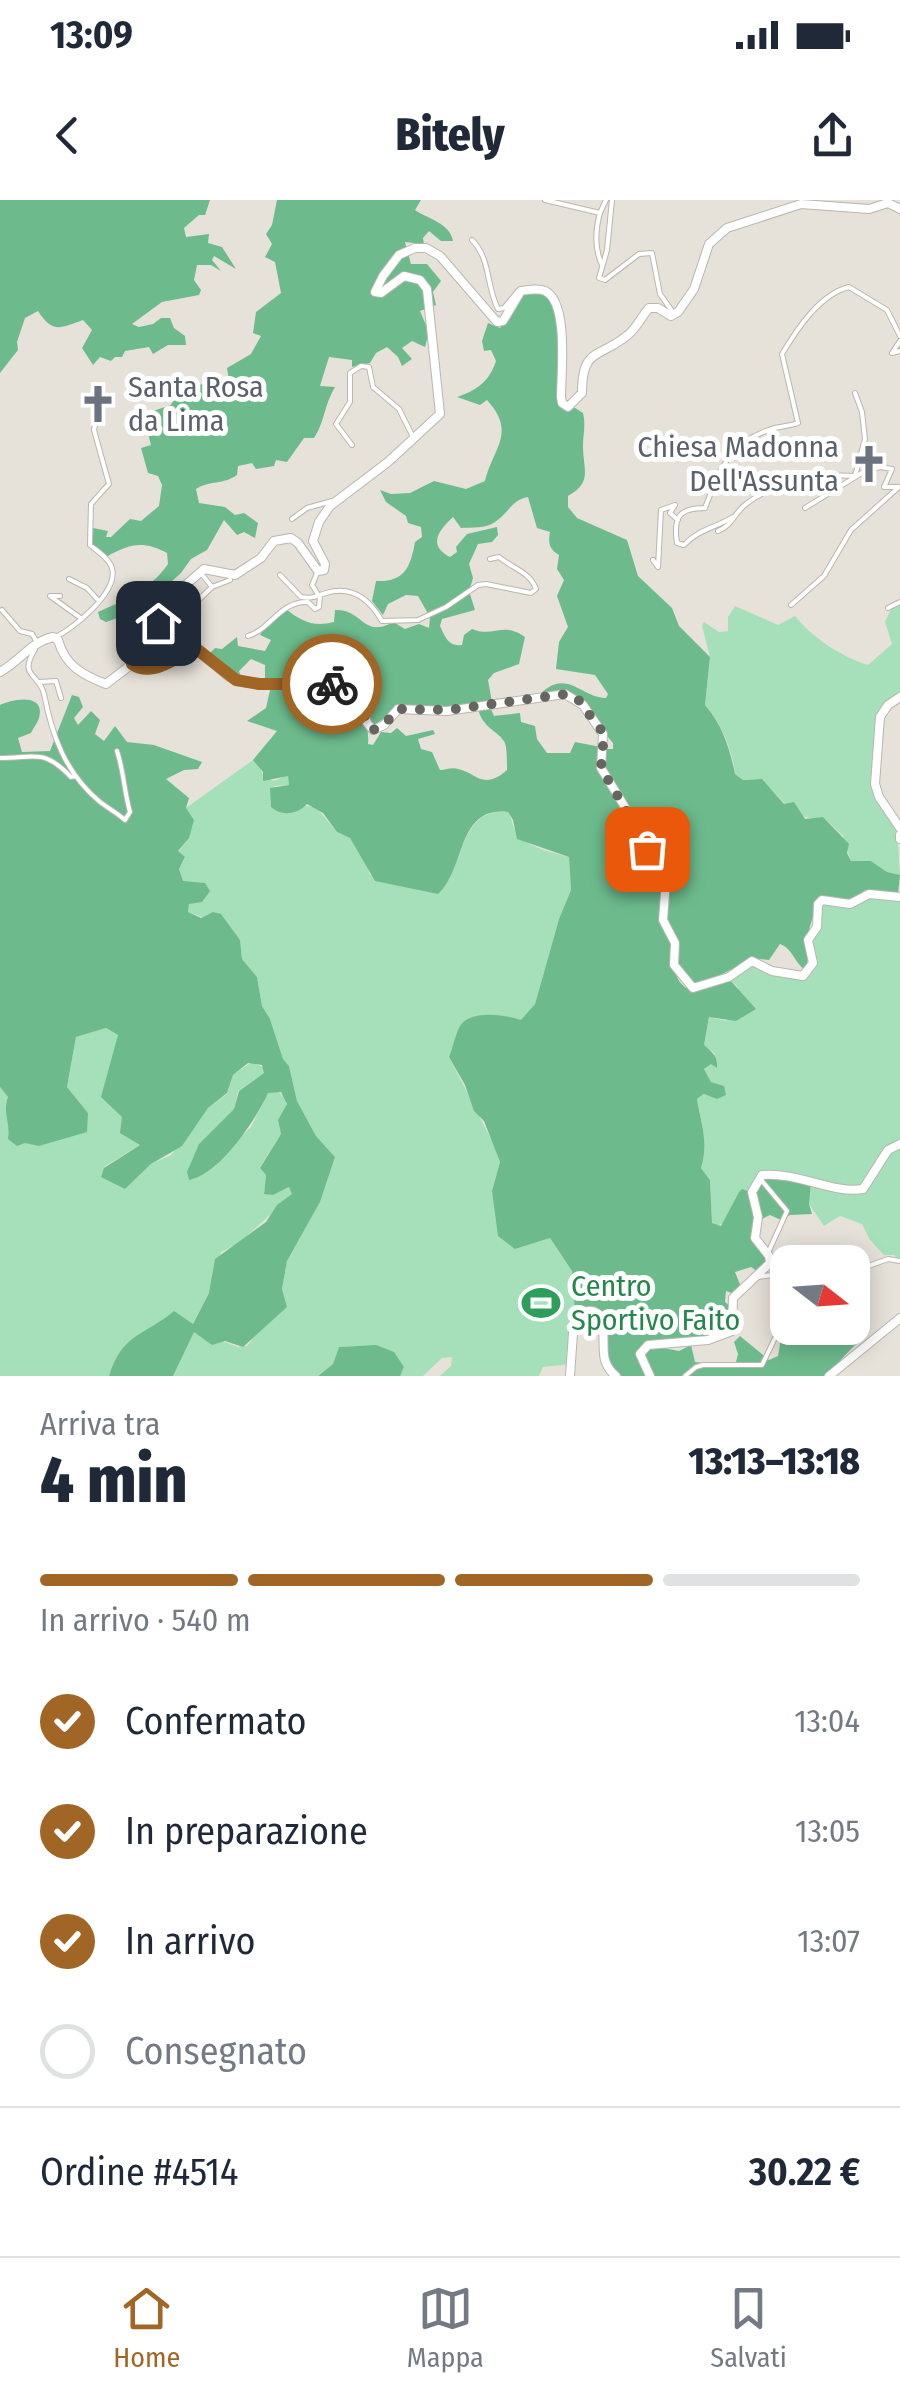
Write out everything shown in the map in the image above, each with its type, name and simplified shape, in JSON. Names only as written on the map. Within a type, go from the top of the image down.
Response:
[{"type":"street","points":[[545,200],[600,213]]},
{"type":"street","points":[[602,265],[596,249],[596,227],[609,200]]},
{"type":"street","points":[[609,200],[599,278],[603,280],[639,254],[652,253],[660,294],[670,311],[694,286]]},
{"type":"street","points":[[472,240],[484,255],[492,298],[498,309],[504,308],[515,292],[545,291],[558,308],[561,401],[568,407],[582,393],[582,374],[588,358],[632,331],[650,308],[674,315],[694,286],[709,244],[738,222],[800,204],[869,209],[888,204],[900,210]]},
{"type":"street","points":[[248,636],[260,632],[269,619],[293,602],[319,607],[319,596],[312,585],[318,571],[326,567],[314,537],[319,522],[337,500],[388,462],[440,414],[427,288],[420,280],[404,276],[381,293],[375,292],[392,262],[409,250],[432,250],[497,322],[503,321],[520,292]]},
{"type":"street","points":[[855,476],[827,476],[780,487],[749,501],[733,517],[705,529],[682,546],[676,537],[678,520],[685,510],[705,508],[719,470],[739,446],[772,429],[798,423],[782,354],[826,299],[846,287],[887,310],[900,339],[892,353],[900,351]]},
{"type":"street","points":[[352,445],[336,424],[350,402],[350,373],[362,366],[370,367],[373,387],[399,408],[412,437]]},
{"type":"street","points":[[855,393],[864,430],[863,453],[855,476]]},
{"type":"street","points":[[0,672],[18,662],[35,643],[80,624],[111,584],[113,573],[107,560],[90,545],[91,504],[109,484],[94,430],[100,406]]},
{"type":"street","points":[[805,508],[872,468],[890,468],[893,472],[884,487],[899,488]]},
{"type":"street","points":[[791,605],[824,576],[851,530],[899,488]]},
{"type":"street","points":[[292,519],[307,508],[337,500]]},
{"type":"street","points":[[653,560],[658,566],[661,510],[673,504],[670,513],[678,520]]},
{"type":"street","points":[[718,531],[727,528],[733,517]]},
{"type":"street","points":[[132,664],[132,651],[152,635],[166,602],[208,568],[235,575],[261,558],[274,541],[291,538],[318,571]]},
{"type":"street","points":[[280,575],[302,597],[354,593],[372,604],[382,620],[398,622],[418,620],[478,585],[531,594],[536,589],[514,566],[500,557],[490,559]]},
{"type":"street","points":[[200,572],[212,587]]},
{"type":"street","points":[[68,579],[87,588],[98,601]]},
{"type":"street","points":[[55,637],[64,659],[102,684],[110,682],[212,587],[230,580]]},
{"type":"street","points":[[60,596],[50,596],[82,619]]},
{"type":"street","points":[[888,608],[900,602]]},
{"type":"street","points":[[2,610],[20,631],[32,634],[36,650],[29,658],[28,672],[39,682],[45,710],[53,724],[54,742],[76,776],[100,802],[125,820],[130,812],[118,750]]},
{"type":"street","points":[[132,664],[140,670],[150,670],[198,650],[229,677],[248,683],[347,684],[358,691],[367,724],[373,730],[384,725],[394,711],[404,708],[448,710],[566,694],[577,698],[604,734],[601,768],[636,827],[639,842],[662,859],[667,868],[663,920],[675,943],[676,971],[693,988],[729,978],[752,961],[772,970],[804,976],[812,963],[808,940],[817,927],[818,904],[822,900],[850,904],[870,894],[900,897]]},
{"type":"street","points":[[39,682],[56,682],[61,698]]},
{"type":"street","points":[[900,697],[880,716],[875,784],[900,834]]},
{"type":"street","points":[[0,758],[40,755],[59,764],[69,776],[76,776]]},
{"type":"street","points":[[756,1277],[781,1274],[782,1268],[756,1242],[758,1217],[752,1192],[759,1178],[778,1175],[811,1179],[844,1190],[863,1189],[888,1150],[900,1144]]},
{"type":"street","points":[[650,1376],[642,1349],[648,1344],[708,1340],[732,1332],[733,1298],[768,1266],[768,1255],[787,1211],[759,1178]]},
{"type":"street","points":[[870,1266],[888,1259],[900,1261]]},
{"type":"street","points":[[570,1376],[574,1319],[588,1311],[600,1316],[603,1356],[616,1376]]},
{"type":"street","points":[[829,1376],[900,1318]]},
{"type":"street","points":[[685,1376],[696,1366],[762,1365],[772,1345]]},
{"type":"green space","points":[[0,200],[210,200],[205,215],[199,215],[184,228],[186,237],[209,234],[208,243],[222,247],[236,269],[214,256],[212,260],[221,271],[211,265],[197,265],[194,280],[201,290],[199,295],[162,302],[132,324],[139,327],[170,318],[174,328],[185,336],[186,345],[168,345],[153,354],[149,347],[125,351],[122,357],[111,361],[100,357],[93,365],[82,348],[92,330],[83,320],[53,326],[38,311],[25,318],[18,350],[0,373]]},
{"type":"green space","points":[[277,200],[421,200],[415,210],[443,226],[453,241],[441,241],[429,231],[423,238],[424,244],[405,242],[411,264],[427,264],[441,281],[433,292],[436,305],[420,311],[429,332],[425,347],[412,341],[402,348],[412,359],[402,366],[387,347],[376,353],[370,363],[352,367],[352,360],[329,357],[320,386],[335,387],[314,438],[304,438],[287,462],[276,460],[274,466],[256,469],[252,463],[238,466],[237,475],[232,478],[196,489],[199,503],[225,507],[235,515],[244,513],[258,523],[255,538],[244,532],[237,535],[224,520],[207,550],[191,559],[138,611],[106,622],[98,612],[146,587],[168,564],[167,553],[136,545],[106,557],[91,543],[93,528],[108,531],[106,537],[111,537],[130,519],[141,521],[159,506],[162,485],[158,476],[148,473],[141,448],[151,445],[145,422],[150,412],[171,405],[180,388],[204,384],[212,396],[232,399],[227,368],[251,354],[261,336],[253,333],[256,312],[281,293],[275,262],[265,257],[272,244],[266,234]]},
{"type":"green space","points":[[525,292],[540,292],[555,311],[560,341],[557,400],[566,410],[575,408],[583,413],[585,475],[581,486],[568,496],[568,507],[577,518],[627,540],[638,576],[672,608],[679,626],[710,657],[705,705],[724,737],[735,774],[743,780],[762,779],[784,804],[794,802],[805,819],[823,817],[849,844],[847,853],[851,861],[871,861],[900,875],[898,894],[865,890],[852,901],[821,897],[806,945],[805,970],[780,944],[769,960],[751,958],[701,982],[693,983],[676,964],[666,913],[671,881],[668,864],[641,839],[603,764],[606,749],[613,749],[613,743],[580,697],[570,693],[539,695],[558,684],[574,686],[597,697],[606,698],[608,694],[595,675],[556,669],[559,642],[568,627],[557,596],[564,580],[557,569],[559,555],[550,545],[550,532],[537,528],[528,497],[487,526],[461,528],[453,517],[443,527],[437,542],[450,557],[467,534],[497,527],[498,535],[492,542],[478,544],[469,564],[473,578],[469,591],[475,610],[442,619],[440,626],[448,640],[457,645],[462,645],[464,635],[472,629],[511,630],[525,637],[519,664],[494,673],[488,680],[492,702],[455,708],[400,707],[373,726],[362,694],[331,681],[334,676],[360,669],[354,654],[343,646],[325,646],[315,660],[321,666],[336,664],[330,672],[294,683],[265,683],[265,665],[251,659],[239,671],[242,680],[226,672],[209,654],[237,637],[238,646],[265,651],[271,640],[260,635],[270,619],[285,608],[314,623],[334,622],[335,610],[373,627],[395,623],[405,629],[419,624],[429,628],[430,617],[418,596],[406,595],[388,604],[383,615],[372,601],[376,581],[393,579],[404,572],[415,542],[422,537],[421,527],[408,523],[406,516],[386,502],[380,490],[410,493],[434,481],[466,489],[485,481],[500,440],[500,422],[487,400],[480,405],[457,397],[476,388],[490,374],[496,361],[491,350],[484,351],[482,341],[488,323],[500,328]]},
{"type":"green space","points":[[900,599],[900,694],[879,710],[877,717],[873,789],[897,827],[900,875],[871,861],[851,861],[843,836],[823,817],[798,814],[764,784],[743,780],[735,774],[725,737],[705,705],[710,657],[702,626],[704,622],[719,632],[728,631],[728,617],[735,606],[778,625],[795,616],[828,645],[868,665],[892,644],[885,622],[895,601]]},
{"type":"green space","points":[[348,689],[364,714],[368,744],[373,745],[381,732],[391,733],[397,728],[406,736],[433,730],[435,734],[418,739],[421,749],[432,752],[440,770],[456,768],[486,780],[507,770],[506,749],[478,709],[490,707],[494,716],[520,713],[521,722],[535,726],[537,739],[547,753],[570,753],[575,742],[601,747],[599,772],[631,821],[643,849],[664,870],[661,917],[679,980],[695,992],[730,980],[756,1009],[736,1021],[709,1017],[704,1045],[715,1057],[717,1068],[711,1064],[704,1069],[711,1082],[724,1086],[726,1095],[717,1099],[704,1094],[697,1099],[704,1141],[701,1168],[710,1180],[712,1223],[721,1226],[739,1192],[750,1192],[756,1214],[755,1232],[768,1262],[757,1271],[751,1267],[735,1272],[741,1287],[734,1294],[726,1291],[725,1302],[729,1305],[730,1331],[702,1339],[644,1344],[638,1353],[647,1376],[622,1376],[611,1365],[595,1308],[575,1312],[572,1271],[550,1238],[515,1249],[498,1236],[492,1191],[500,1162],[484,1121],[474,1111],[449,1057],[465,1021],[489,1015],[521,1020],[535,1004],[571,890],[569,857],[517,839],[508,812],[491,813],[470,829],[447,883],[438,894],[375,881],[350,838],[337,832],[323,813],[307,804],[290,813],[271,807],[270,788],[289,785],[288,776],[263,781],[263,772],[253,760],[277,731],[247,721],[266,708],[270,690]]},
{"type":"green space","points":[[72,695],[79,697],[83,707],[74,718],[78,725],[91,711],[100,720],[95,734],[104,741],[115,726],[127,742],[154,745],[202,762],[198,769],[184,770],[166,779],[189,798],[186,808],[194,820],[189,838],[178,851],[185,857],[179,869],[183,881],[205,883],[210,891],[202,902],[189,904],[188,912],[201,918],[213,912],[221,914],[240,940],[242,959],[257,977],[262,1006],[289,1066],[297,1101],[316,1136],[335,1157],[320,1202],[287,1261],[282,1289],[287,1307],[243,1347],[225,1341],[212,1345],[194,1332],[173,1376],[109,1376],[127,1343],[174,1311],[193,1324],[209,1293],[215,1259],[266,1222],[277,1205],[292,1194],[289,1187],[273,1195],[264,1194],[266,1175],[260,1168],[281,1134],[278,1120],[287,1104],[281,1092],[268,1093],[246,1131],[224,1157],[201,1176],[189,1180],[187,1172],[199,1144],[234,1109],[239,1091],[264,1073],[262,1065],[248,1063],[233,1075],[227,1093],[208,1108],[182,1146],[151,1164],[125,1189],[101,1177],[104,1168],[140,1145],[120,1133],[122,1117],[101,1097],[118,1035],[106,1028],[76,1037],[67,1087],[88,1113],[87,1132],[39,1146],[17,1146],[8,1139],[8,1097],[0,1087],[0,705],[19,700],[38,704],[39,718],[31,733],[18,738],[22,752],[50,751]]},
{"type":"green space","points":[[257,760],[263,775],[274,781],[288,775],[289,785],[275,786],[270,802],[316,807],[337,832],[350,838],[364,857],[370,875],[449,880],[470,831],[481,818],[497,812],[508,812],[517,834],[527,843],[569,857],[571,890],[535,1004],[522,1020],[449,1057],[500,1162],[492,1191],[515,1249],[550,1238],[572,1271],[572,1364],[543,1367],[539,1376],[440,1376],[451,1366],[452,1357],[442,1358],[423,1376],[399,1376],[404,1367],[394,1359],[380,1350],[361,1346],[339,1347],[333,1364],[318,1376],[173,1376],[194,1331],[238,1347],[247,1346],[262,1327],[287,1307],[282,1289],[287,1261],[320,1202],[335,1157],[316,1136],[297,1101],[289,1066],[262,1006],[257,977],[242,959],[240,940],[227,926],[188,912],[189,904],[205,883],[183,882],[179,869],[185,858],[178,852],[189,838],[186,808]]},
{"type":"green space","points":[[870,896],[900,899],[900,1142],[891,1146],[864,1185],[844,1188],[803,1175],[765,1174],[750,1192],[739,1192],[724,1223],[716,1226],[712,1223],[710,1180],[701,1168],[704,1142],[697,1099],[705,1094],[713,1097],[704,1069],[715,1054],[704,1045],[709,1017],[727,1021],[738,987],[730,980],[752,963],[804,978],[815,964],[810,944],[820,905],[856,905]]},
{"type":"green space","points":[[106,1028],[118,1035],[123,1117],[141,1144],[104,1167],[125,1189],[151,1164],[171,1155],[208,1108],[227,1094],[233,1075],[252,1062],[265,1068],[264,1073],[238,1091],[234,1109],[199,1144],[197,1178],[251,1127],[268,1093],[276,1089],[286,1100],[287,1109],[278,1120],[281,1134],[260,1167],[266,1175],[264,1193],[273,1195],[289,1187],[293,1194],[239,1243],[221,1252],[209,1293],[192,1325],[184,1318],[137,1335],[121,1351],[109,1376],[0,1376],[0,1087],[8,1097],[6,1114],[12,1129],[23,1140],[39,1146],[88,1113],[67,1087],[76,1037]]},
{"type":"green space","points":[[900,1146],[900,1261],[894,1255],[884,1255],[862,1224],[840,1216],[824,1226],[809,1204],[808,1185],[856,1192],[890,1151]]},
{"type":"green space","points":[[763,1177],[811,1181],[812,1214],[790,1215],[781,1220],[770,1215],[760,1220],[755,1188]]},
{"type":"green space","points":[[740,1336],[769,1360],[778,1356],[780,1345],[855,1345],[825,1376],[653,1376],[643,1353],[653,1346],[679,1351],[691,1345],[695,1362],[735,1366],[738,1354],[734,1342]]},
{"type":"green space","points":[[376,1345],[394,1352],[404,1367],[400,1376],[318,1376],[333,1364],[339,1347]]},
{"type":"way so far","points":[[332,684],[347,684],[358,691],[367,724],[373,730],[384,725],[394,711],[404,708],[448,710],[566,694],[577,698],[604,734],[601,768],[636,827],[639,842],[647,849]]},
{"type":"place","name":"Santa Rosa da Lima","points":[[98,404]]},
{"type":"place","name":"Chiesa Madonna Dell'Assunta","points":[[869,464]]},
{"type":"place","name":"Centro Sportivo Faito","points":[[541,1303]]},
{"type":"route","points":[[158,623],[152,635],[130,656],[132,664],[140,670],[150,670],[198,650],[236,680],[259,684],[332,684]]}]
